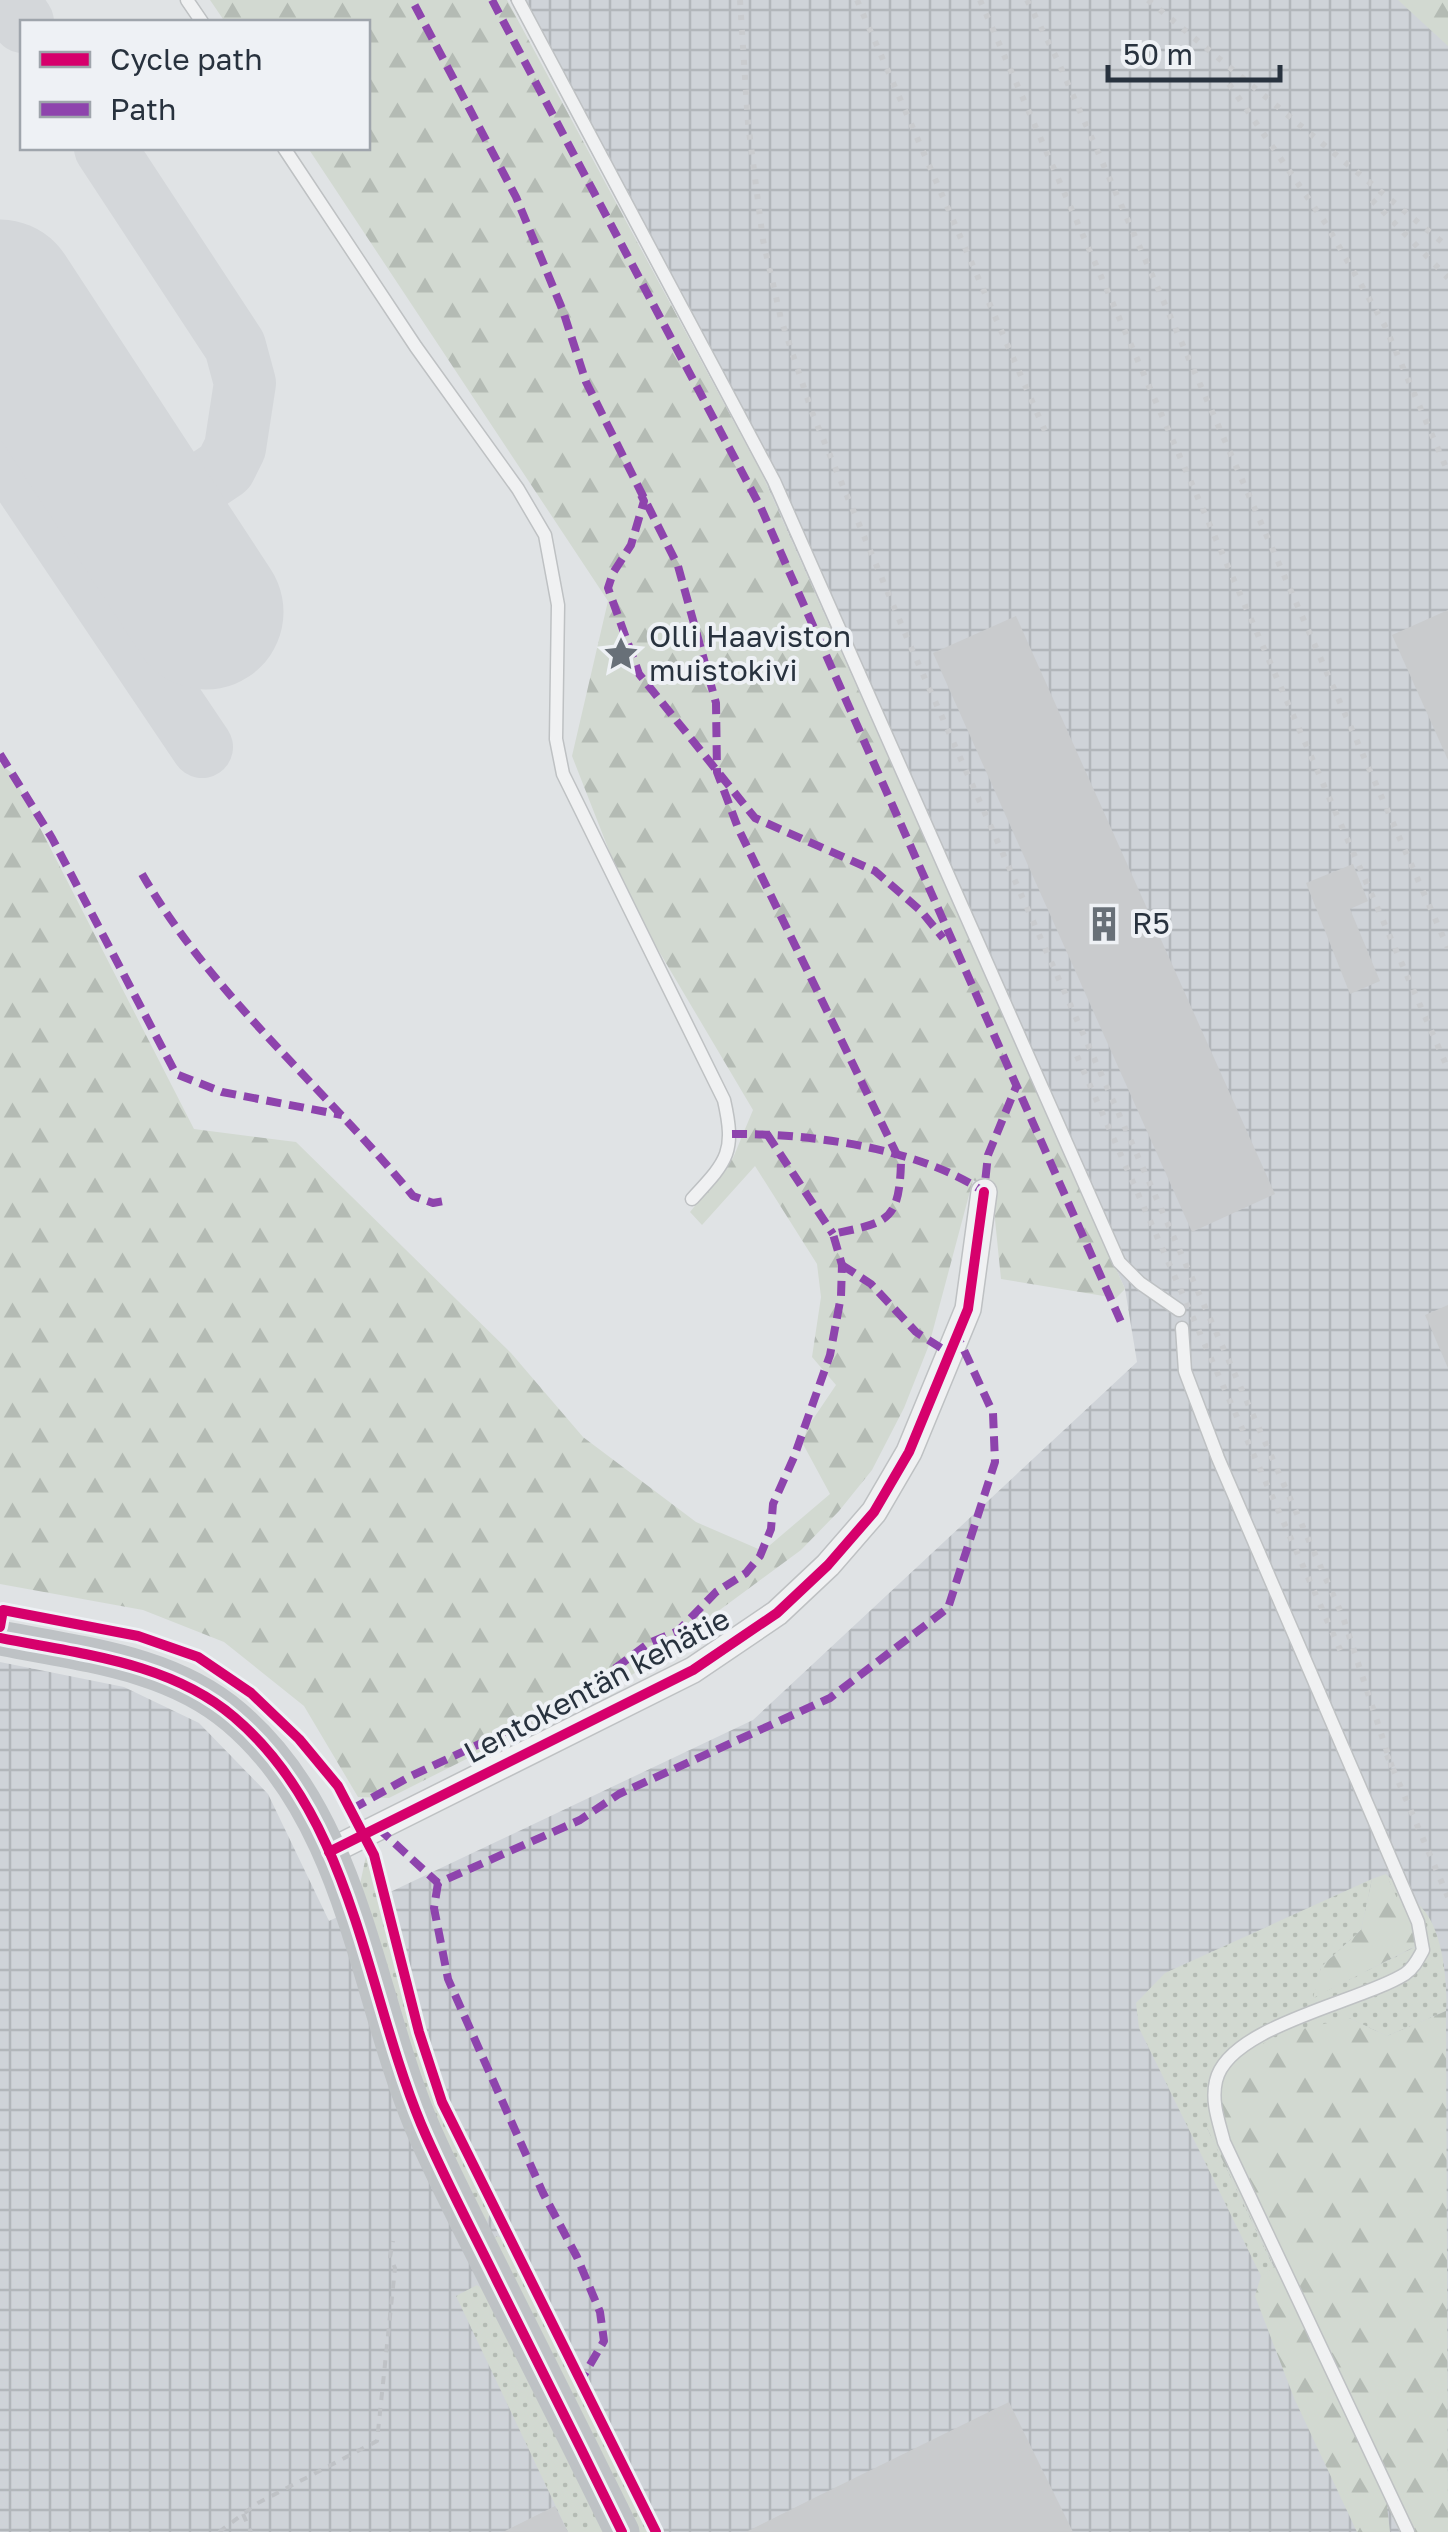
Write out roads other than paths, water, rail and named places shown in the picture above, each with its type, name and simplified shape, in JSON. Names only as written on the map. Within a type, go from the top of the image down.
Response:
[{"type":"street","name":"Lentokentän kehätie","points":[[329,1852],[693,1670],[737,1643],[828,1566],[874,1512],[909,1452],[968,1309],[984,1192]]},
{"type":"street","points":[[0,1638],[124,1663],[199,1692],[232,1715],[267,1748],[295,1788],[329,1852],[351,1907],[422,2125],[622,2532]]},
{"type":"lane","points":[[518,0],[774,481],[1119,1262],[1140,1283],[1180,1310]]},
{"type":"lane","points":[[285,150],[545,535],[558,604],[556,738],[563,774],[724,1100],[732,1134],[722,1166],[692,1199]]},
{"type":"lane","points":[[1182,1328],[1186,1371],[1218,1458],[1418,1922],[1423,1950],[1406,1974],[1260,2036],[1233,2052],[1216,2078],[1214,2102],[1224,2142],[1408,2532]]},
{"type":"railway","points":[[740,0],[748,123],[763,240],[781,319],[813,415],[910,645],[1343,1617],[1392,1767]]},
{"type":"railway","points":[[857,0],[1045,431]]},
{"type":"railway","points":[[980,0],[1448,1069]]},
{"type":"railway","points":[[1027,0],[1057,59],[1448,948]]},
{"type":"railway","points":[[1148,0],[1448,247]]},
{"type":"railway","points":[[1229,84],[1326,224],[1385,326],[1448,472]]},
{"type":"railway","points":[[1372,200],[1448,278]]},
{"type":"railway","points":[[1077,1056],[1342,1654]]},
{"type":"railway","points":[[1387,1755],[1448,1897]]},
{"type":"place","name":"Olli Haaviston muistokivi","points":[[621,654]]},
{"type":"place","name":"R5","points":[[1104,924]]}]
